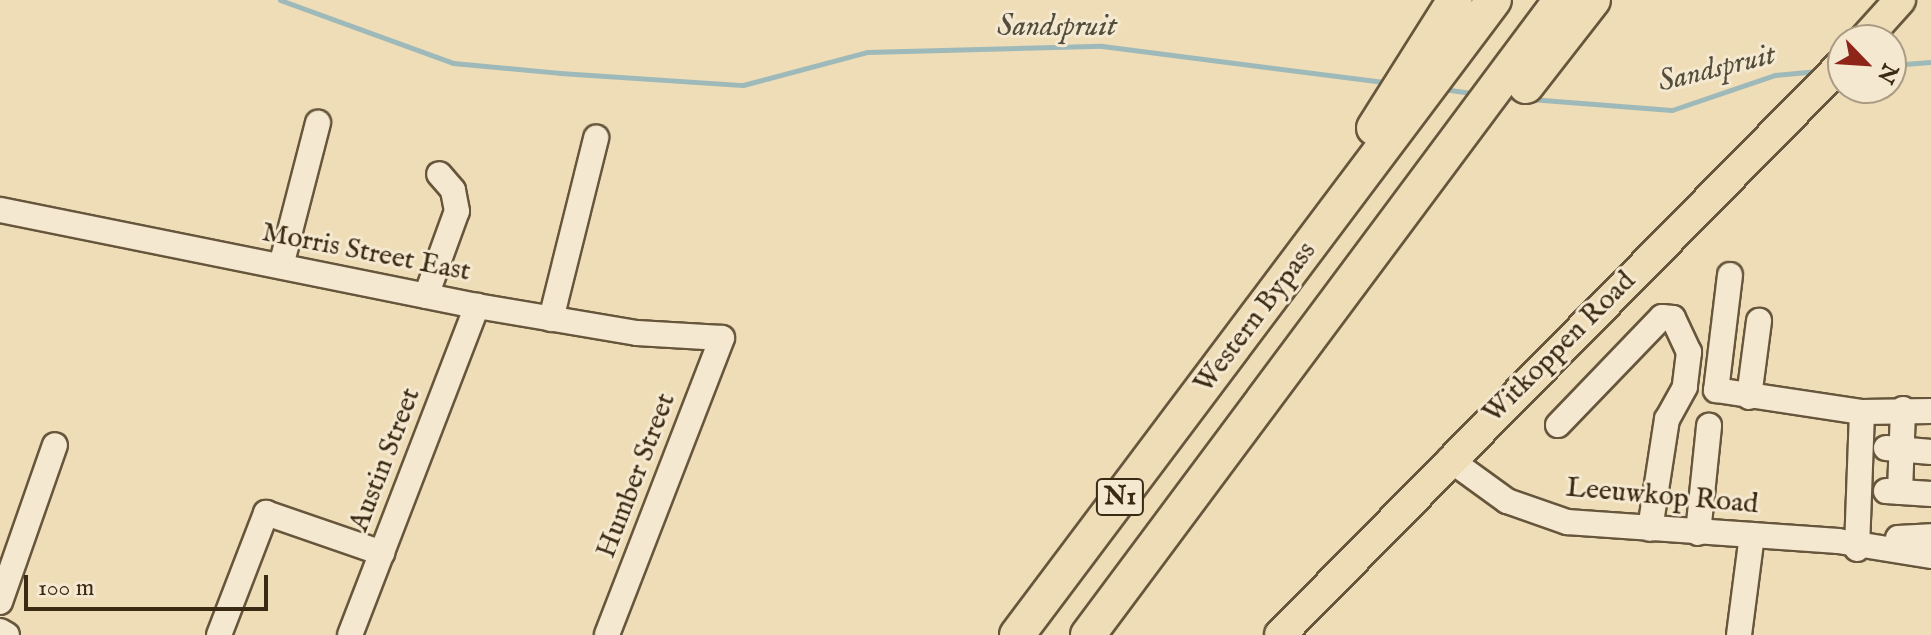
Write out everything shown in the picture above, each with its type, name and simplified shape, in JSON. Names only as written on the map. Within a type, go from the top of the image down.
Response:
[{"type":"highway","points":[[1546,41],[1561,0]]},
{"type":"highway","points":[[1546,41],[1593,0]]},
{"type":"highway","name":"Western Bypass","points":[[1017,635],[1224,360],[1468,9]]},
{"type":"highway","name":"Western Bypass","points":[[1088,635],[1262,403],[1340,323],[1469,142],[1546,41]]},
{"type":"main road","points":[[1878,24],[1892,7]]},
{"type":"main road","name":"Witkoppen Road","points":[[1280,635],[1449,459],[1827,80]]},
{"type":"street","points":[[281,266],[318,123]]},
{"type":"street","points":[[551,319],[596,138]]},
{"type":"street","points":[[426,296],[457,211],[451,175]]},
{"type":"street","name":"Morris Street East","points":[[0,210],[477,306],[551,319],[722,338]]},
{"type":"street","points":[[1730,275],[1714,387],[1749,397],[1862,412],[1903,409],[1931,411]]},
{"type":"street","name":"Austin Street","points":[[350,635],[477,306]]},
{"type":"street","points":[[1558,425],[1662,317],[1673,318],[1689,352],[1685,387],[1667,419],[1650,529]]},
{"type":"street","points":[[1749,397],[1759,321]]},
{"type":"street","name":"Humber Street","points":[[607,635],[722,338]]},
{"type":"street","points":[[1903,409],[1894,449],[1892,491],[1931,494]]},
{"type":"street","points":[[1851,542],[1862,412]]},
{"type":"street","points":[[1698,533],[1709,426]]},
{"type":"street","points":[[0,602],[55,445]]},
{"type":"street","points":[[1894,449],[1931,452]]},
{"type":"street","name":"Leeuwkop Road","points":[[1449,459],[1526,510],[1567,522],[1851,542],[1931,556]]},
{"type":"street","points":[[219,635],[266,513],[382,553]]},
{"type":"street","points":[[1739,635],[1752,535]]},
{"type":"street","name":"Leeuwkop Road","points":[[1851,542],[1931,538]]},
{"type":"street","points":[[0,631],[7,635]]},
{"type":"waterway","name":"Sandspruit","points":[[280,0],[453,63],[560,73],[743,85],[867,52],[1102,46],[1390,83]]},
{"type":"waterway","name":"Sandspruit","points":[[1907,64],[1931,62]]},
{"type":"waterway","name":"Sandspruit","points":[[1503,97],[1672,110],[1775,75],[1818,71]]},
{"type":"waterway","name":"Sandspruit","points":[[1443,89],[1477,94]]}]
